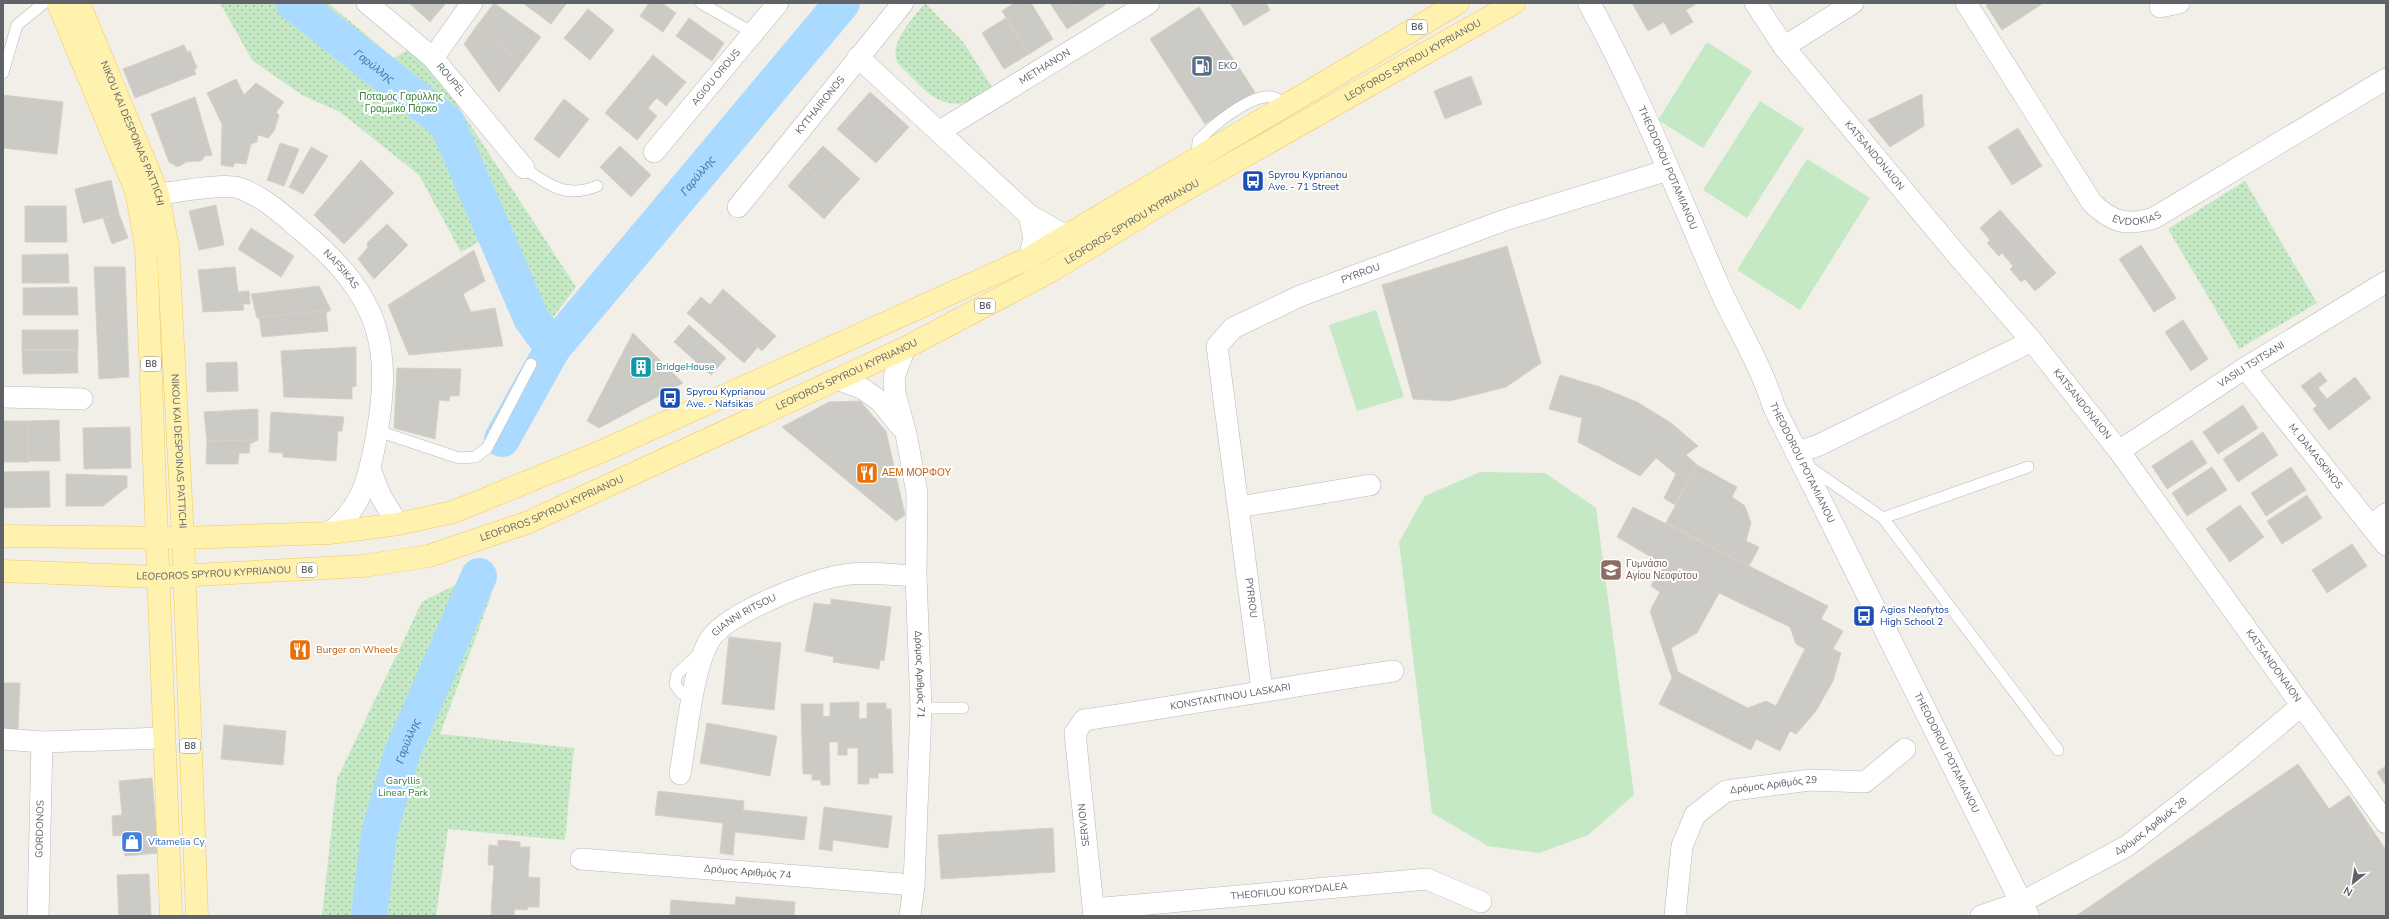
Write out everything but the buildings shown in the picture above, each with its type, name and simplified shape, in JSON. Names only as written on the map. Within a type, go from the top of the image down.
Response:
[{"type":"main road","name":"NIKOU KAI DESPOINAS PATTICHI","points":[[58,3],[136,191],[146,246],[172,916]]},
{"type":"main road","name":"NIKOU KAI DESPOINAS PATTICHI","points":[[79,3],[158,194],[168,248],[183,538],[198,916]]},
{"type":"main road","name":"B6","points":[[3,536],[183,538],[329,533],[398,524],[453,512],[598,453],[1029,258],[1458,3]]},
{"type":"main road","name":"LEOFOROS SPYROU KYPRIANOU","points":[[3,571],[158,577],[363,566],[429,556],[529,522],[905,348],[1051,271],[1171,198],[1514,3]]},
{"type":"main road","name":"THEODOROU POTAMIANOU","points":[[1589,3],[1620,60],[1726,304],[1766,380],[1774,407],[1798,457],[2025,909]]},
{"type":"street","name":"ROUPEL","points":[[367,3],[433,58],[524,168]]},
{"type":"street","points":[[433,58],[472,3]]},
{"type":"street","name":"AGIOU OROUS","points":[[654,152],[778,3]]},
{"type":"street","name":"KYTHAIRONOS","points":[[738,207],[903,3]]},
{"type":"street","name":"METHANON","points":[[940,131],[1149,3]]},
{"type":"street","name":"KATSANDONAION","points":[[1755,3],[1784,47],[1957,255],[2032,341],[2119,451],[2386,823]]},
{"type":"street","points":[[1784,47],[1853,3]]},
{"type":"street","name":"EVDOKIAS","points":[[1966,3],[2092,203],[2104,215],[2120,221],[2136,224],[2154,218],[2386,79]]},
{"type":"street","points":[[858,57],[940,131],[1029,215],[1066,236]]},
{"type":"street","name":"PYRROU","points":[[1262,690],[1217,346],[1233,328],[1300,296],[1505,220],[1668,170]]},
{"type":"street","name":"NAFSIKAS","points":[[158,194],[221,187],[239,188],[273,207],[330,256],[354,284],[368,305],[380,342],[384,373],[378,431],[370,469],[352,512],[344,522],[329,533]]},
{"type":"street","points":[[1029,215],[1034,238],[1029,258]]},
{"type":"street","name":"VASILI TSITSANI","points":[[2119,451],[2245,368],[2386,282]]},
{"type":"street","points":[[1798,457],[2032,341]]},
{"type":"street","name":"Δρόμος Αριθμός 71","points":[[905,348],[894,377],[894,393],[906,434],[917,493],[916,576],[921,708],[914,885],[910,916]]},
{"type":"street","name":"M. DAMASKINOS","points":[[2245,368],[2379,519],[2386,545]]},
{"type":"street","name":"Δρόμος Αριθμός 71","points":[[836,379],[863,389],[880,401],[906,434]]},
{"type":"street","points":[[3,397],[82,400]]},
{"type":"street","points":[[370,469],[381,498],[398,524]]},
{"type":"street","points":[[1239,506],[1370,485]]},
{"type":"street","name":"GIANNI RITSOU","points":[[680,774],[692,700],[702,658],[711,638],[725,625],[762,603],[806,584],[844,574],[916,576]]},
{"type":"street","name":"KONSTANTINOU LASKARI","points":[[1075,733],[1084,720],[1174,707],[1262,690],[1393,671]]},
{"type":"street","name":"Δρόμος Αριθμός 28","points":[[1981,916],[2025,909],[2126,846],[2238,759],[2301,706]]},
{"type":"street","name":"SERVION","points":[[1075,733],[1094,912]]},
{"type":"street","points":[[3,739],[42,742],[164,738]]},
{"type":"street","name":"GORDONOS","points":[[38,916],[42,742]]},
{"type":"street","name":"Δρόμος Αριθμός 29","points":[[1675,916],[1682,846],[1695,815],[1726,791],[1810,780],[1865,782],[1905,749]]},
{"type":"street","name":"Δρόμος Αριθμός 74","points":[[581,859],[914,885]]},
{"type":"street","name":"THEOFILOU KORYDALEA","points":[[1094,912],[1428,879],[1481,902]]},
{"type":"lane","points":[[3,73],[17,25],[44,3]]},
{"type":"lane","points":[[701,3],[753,33]]},
{"type":"lane","points":[[524,168],[547,184],[568,192],[585,191],[597,186]]},
{"type":"lane","points":[[378,431],[459,458],[474,457],[486,448],[531,364]]},
{"type":"lane","points":[[1798,457],[1883,518],[2058,750]]},
{"type":"lane","points":[[1883,518],[2028,467]]},
{"type":"lane","points":[[921,708],[963,708]]},
{"type":"green space","name":"Ποταμός Γαρύλλης Γραμμικό Πάρκο","points":[[220,3],[328,3],[394,58],[410,49],[428,64],[445,86],[576,287],[535,341],[484,239],[461,252],[419,175],[340,112],[302,95],[252,60]]},
{"type":"green space","points":[[925,3],[963,42],[991,85],[984,93],[962,103],[952,104],[942,101],[924,89],[899,65],[896,57],[898,40],[908,24]]},
{"type":"green space","points":[[1707,42],[1752,71],[1703,148],[1658,120]]},
{"type":"green space","points":[[1760,101],[1804,129],[1747,218],[1703,190]]},
{"type":"green space","points":[[1807,159],[1870,198],[1800,310],[1737,270]]},
{"type":"green space","points":[[2245,181],[2317,303],[2239,349],[2168,229]]},
{"type":"green space","points":[[1376,310],[1404,397],[1357,411],[1329,325]]},
{"type":"green space","points":[[1480,472],[1545,473],[1596,508],[1634,795],[1588,835],[1539,853],[1488,846],[1432,813],[1399,542],[1425,496]]},
{"type":"green space","name":"Garyllis Linear Park","points":[[467,579],[491,596],[440,734],[574,748],[565,840],[448,829],[436,916],[322,916],[337,779],[422,602]]},
{"type":"waterway","name":"Γαρύλλης","points":[[294,3],[447,123],[531,318],[553,348],[502,439]]},
{"type":"waterway","name":"Γαρύλλης","points":[[553,348],[842,3]]},
{"type":"waterway","name":"Γαρύλλης","points":[[369,916],[379,834],[402,753],[479,576]]},
{"type":"place","name":"EKO","points":[[1202,66]]},
{"type":"place","name":"Spyrou Kyprianou Ave. - 71 Street","points":[[1253,181]]},
{"type":"place","name":"BridgeHouse","points":[[641,367]]},
{"type":"place","name":"Spyrou Kyprianou Ave. - Nafsikas","points":[[670,398]]},
{"type":"place","name":"ΑΕΜ ΜΟΡΦΟΥ","points":[[867,473]]},
{"type":"place","name":"Γυμνάσιο Αγίου Νεοφύτου","points":[[1611,570]]},
{"type":"place","name":"Agios Neofytos High School 2","points":[[1864,616]]},
{"type":"place","name":"Burger on Wheels","points":[[300,650]]},
{"type":"place","name":"Vitamelia Cy","points":[[132,842]]}]
